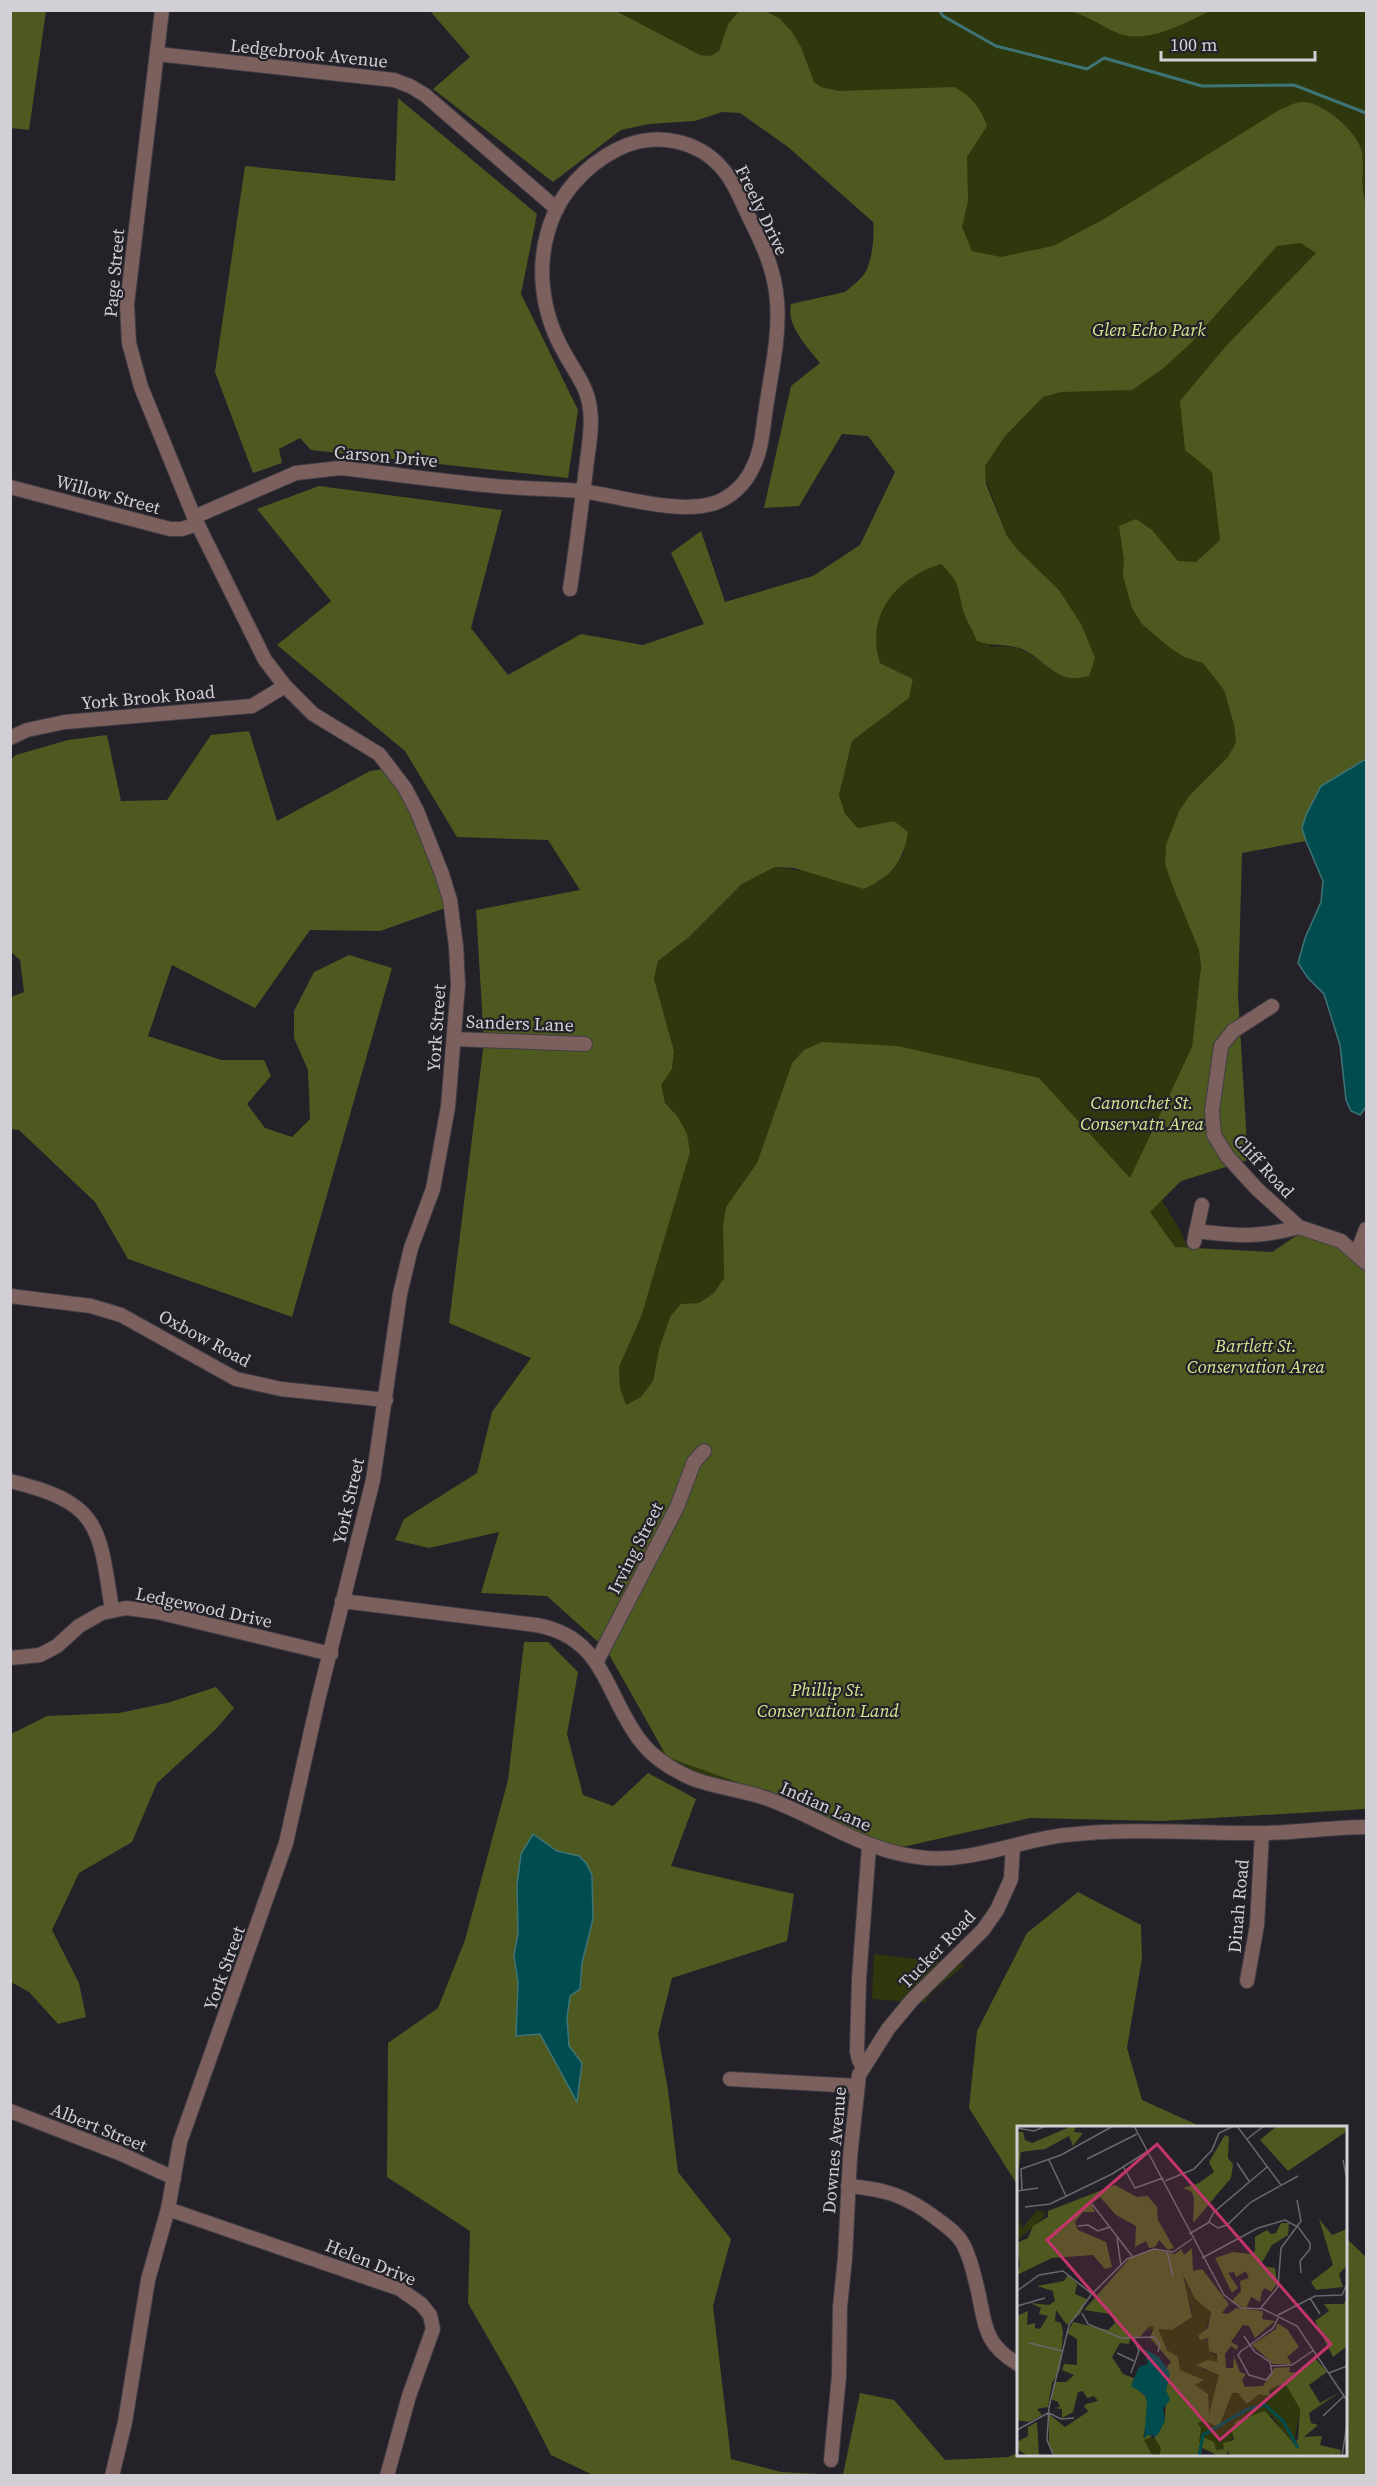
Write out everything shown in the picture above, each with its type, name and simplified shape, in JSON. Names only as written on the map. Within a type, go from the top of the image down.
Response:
[{"type":"street","name":"Page Street","points":[[162,10],[129,285],[127,327],[141,387],[195,520],[229,592]]},
{"type":"street","name":"Ledgebrook Avenue","points":[[157,54],[394,80],[410,86],[435,104],[557,209]]},
{"type":"street","name":"Freely Drive","points":[[656,140],[680,142],[710,157],[721,167],[737,192],[770,263],[777,302],[777,332],[755,465],[741,486],[721,500],[697,506],[666,504],[584,492],[591,426],[589,398],[552,329],[544,303],[542,283],[546,241],[557,209],[587,170],[599,159],[632,143],[656,140]]},
{"type":"street","name":"Carson Drive","points":[[195,520],[296,473],[318,469],[340,468],[507,487],[584,492]]},
{"type":"street","name":"Willow Street","points":[[10,486],[170,529],[182,529],[195,520]]},
{"type":"street","points":[[570,589],[584,492]]},
{"type":"street","name":"York Street","points":[[112,2475],[124,2422],[148,2280],[168,2208],[180,2142],[286,1843],[342,1600],[373,1480],[400,1294],[411,1248],[432,1189],[448,1107],[458,985],[453,920],[442,874],[417,811],[405,788],[379,754],[313,714],[285,686],[265,660],[229,592]]},
{"type":"street","name":"York Brook Road","points":[[10,738],[27,730],[65,722],[252,706],[285,686]]},
{"type":"street","name":"Cliff Road","points":[[1272,1006],[1233,1031],[1221,1046],[1212,1125],[1217,1142],[1227,1156],[1257,1189],[1299,1227]]},
{"type":"street","name":"Sanders Lane","points":[[454,1039],[585,1044]]},
{"type":"street","points":[[1202,1205],[1195,1237],[1271,1235],[1299,1227],[1341,1241],[1362,1258]]},
{"type":"street","points":[[1362,1258],[1366,1229]]},
{"type":"street","name":"Oxbow Road","points":[[10,1296],[91,1306],[121,1315],[236,1379],[281,1389],[386,1400]]},
{"type":"street","name":"Irving Street","points":[[597,1661],[677,1507],[694,1462],[704,1451]]},
{"type":"street","points":[[10,1481],[34,1487],[67,1500],[86,1514],[102,1546],[112,1610]]},
{"type":"street","name":"Indian Lane","points":[[342,1600],[553,1628],[573,1639],[597,1661],[635,1734],[643,1745],[666,1764],[690,1778],[778,1803],[869,1846],[908,1855],[940,1859],[972,1857],[1063,1835],[1097,1832],[1262,1833],[1366,1827]]},
{"type":"street","name":"Ledgewood Drive","points":[[10,1658],[40,1655],[57,1646],[79,1626],[112,1610],[126,1608],[157,1612],[331,1653]]},
{"type":"street","name":"Dinah Road","points":[[1247,1981],[1257,1924],[1262,1833]]},
{"type":"street","name":"Downes Avenue","points":[[831,2460],[839,2376],[840,2307],[848,2186],[857,2086],[864,2067],[859,2060],[857,2039],[869,1846]]},
{"type":"street","name":"Tucker Road","points":[[864,2067],[888,2029],[912,2000],[983,1930],[997,1910],[1011,1879],[1013,1846]]},
{"type":"street","points":[[730,2079],[857,2086]]},
{"type":"street","name":"Albert Street","points":[[10,2110],[119,2153],[174,2178]]},
{"type":"street","points":[[848,2186],[887,2191],[914,2202],[954,2232],[963,2244],[977,2284],[981,2314],[986,2330],[1005,2356],[1017,2363]]},
{"type":"street","name":"Helen Drive","points":[[168,2208],[400,2289],[422,2304],[430,2316],[433,2329],[409,2396],[387,2475]]},
{"type":"green space","points":[[10,11],[46,11],[29,130],[11,128]]},
{"type":"green space","points":[[430,11],[616,11],[700,55],[710,56],[719,51],[728,24],[739,11],[765,11],[779,18],[792,32],[801,47],[814,82],[821,87],[839,91],[954,87],[970,98],[982,114],[987,126],[967,157],[968,201],[962,227],[972,251],[1001,257],[1053,246],[1104,219],[1281,109],[1295,103],[1301,102],[1321,107],[1339,120],[1359,144],[1362,152],[1363,190],[1366,204],[1366,759],[1306,815],[1302,827],[1306,841],[1242,853],[1238,996],[1248,1160],[1181,1181],[1150,1212],[1175,1247],[1272,1252],[1314,1224],[1366,1249],[1366,1809],[1162,1821],[1030,1818],[898,1848],[767,1793],[667,1757],[606,1649],[547,1596],[481,1593],[499,1532],[429,1548],[395,1540],[404,1519],[477,1473],[492,1412],[531,1358],[449,1323],[484,1042],[476,910],[580,890],[548,840],[457,837],[405,751],[277,645],[331,601],[257,509],[319,486],[502,510],[471,628],[508,675],[581,634],[643,645],[704,624],[671,553],[701,531],[725,602],[813,576],[860,545],[895,472],[868,436],[842,434],[799,506],[764,508],[791,386],[820,363],[795,328],[790,312],[791,304],[845,292],[859,280],[870,260],[873,222],[788,147],[740,113],[722,112],[695,121],[649,124],[621,130],[553,182],[433,89],[470,57]],"holes":[[[1301,243],[1316,253],[1227,345],[1180,401],[1185,450],[1212,472],[1220,540],[1196,562],[1178,561],[1152,530],[1136,519],[1119,526],[1124,560],[1123,576],[1132,608],[1142,624],[1169,647],[1184,657],[1203,663],[1224,690],[1234,725],[1236,742],[1228,757],[1190,795],[1179,811],[1166,845],[1165,863],[1199,950],[1201,966],[1192,1047],[1130,1178],[1039,1078],[898,1046],[822,1042],[804,1050],[792,1063],[757,1163],[726,1207],[723,1225],[724,1278],[714,1293],[699,1303],[681,1304],[670,1317],[659,1349],[653,1381],[641,1397],[626,1405],[620,1388],[619,1367],[641,1317],[690,1152],[687,1134],[678,1117],[665,1103],[661,1085],[672,1069],[674,1051],[654,979],[658,961],[689,937],[742,884],[775,867],[794,868],[864,889],[882,879],[895,867],[903,852],[908,832],[894,821],[858,828],[845,814],[839,795],[852,741],[909,698],[913,679],[880,663],[876,646],[881,614],[888,601],[910,579],[941,564],[957,585],[964,614],[977,641],[1022,649],[1063,676],[1070,678],[1089,676],[1095,658],[1081,624],[1059,590],[1007,536],[986,484],[985,466],[1005,436],[1043,397],[1061,392],[1132,390],[1161,370],[1189,345],[1277,246]]]},
{"type":"green space","points":[[616,11],[739,11],[728,24],[719,51],[710,56],[700,55]]},
{"type":"green space","points":[[765,11],[1366,11],[1366,677],[1224,690],[1234,725],[1236,742],[1228,757],[1190,795],[1171,882],[1199,950],[1201,966],[1192,1047],[1154,1188],[1180,1230],[1189,1250],[959,1680],[898,1856],[756,1800],[714,1789],[659,1753],[781,1552],[792,1063],[757,1163],[726,1207],[723,1225],[724,1278],[714,1293],[699,1303],[681,1305],[670,1317],[659,1349],[653,1381],[641,1397],[626,1406],[620,1387],[619,1367],[641,1317],[678,1117],[665,1103],[660,1085],[672,1069],[674,1051],[654,979],[658,961],[689,937],[742,884],[775,867],[879,882],[894,868],[905,852],[894,821],[858,828],[845,814],[839,795],[852,741],[909,698],[913,679],[880,663],[876,646],[881,614],[898,589],[910,578],[941,563],[954,577],[961,592],[963,611],[992,647],[1019,649],[1054,672],[1059,590],[1007,536],[839,91],[821,87],[814,82],[801,47],[779,18]]},
{"type":"green space","points":[[1066,11],[1210,11],[1163,32],[1137,36],[1113,31],[1084,16]]},
{"type":"green space","points":[[398,98],[537,214],[521,294],[578,410],[568,478],[311,450],[300,438],[279,449],[282,463],[253,473],[215,372],[245,166],[395,181]]},
{"type":"green space","points":[[249,731],[277,821],[370,771],[391,768],[405,788],[451,906],[380,931],[310,930],[255,1008],[172,965],[148,1036],[221,1060],[264,1060],[271,1076],[247,1104],[265,1128],[292,1137],[310,1119],[308,1070],[294,1038],[294,1011],[314,972],[349,955],[392,968],[292,1317],[128,1259],[95,1202],[19,1130],[11,1129],[11,997],[24,992],[20,960],[10,951],[10,760],[16,755],[68,740],[107,735],[121,801],[167,800],[211,735]]},
{"type":"green space","points":[[524,1642],[548,1642],[578,1672],[567,1734],[583,1795],[613,1806],[648,1773],[696,1799],[671,1866],[794,1894],[787,1941],[672,1978],[658,2034],[668,2090],[678,2172],[731,2239],[713,2306],[731,2459],[781,2472],[843,2475],[593,2475],[551,2455],[515,2385],[468,2303],[470,2231],[387,2177],[388,2043],[438,2008],[465,1940],[508,1780]]},
{"type":"green space","points":[[216,1687],[234,1708],[216,1729],[157,1783],[132,1842],[79,1873],[52,1930],[79,1983],[86,2017],[58,2024],[29,1992],[11,1982],[11,1734],[47,1716],[119,1713],[167,1703]]},
{"type":"green space","points":[[1078,1892],[1141,1925],[1142,1958],[1127,2048],[1142,2100],[1200,2126],[1017,2126],[1017,2184],[969,2108],[977,2031],[1027,1933]]},
{"type":"green space","points":[[874,1954],[965,1965],[933,1991],[924,2003],[872,1999]]},
{"type":"green space","points":[[1347,2239],[1366,2257],[1366,2475],[843,2475],[860,2393],[894,2400],[945,2460],[1008,2457],[1017,2453],[1017,2456],[1347,2456]]},
{"type":"water","points":[[1366,759],[1366,1107],[1360,1115],[1351,1111],[1346,1100],[1340,1045],[1324,994],[1308,978],[1298,963],[1305,938],[1321,902],[1323,881],[1302,828],[1306,815],[1321,786]]},
{"type":"water","points":[[533,1834],[557,1851],[579,1856],[586,1863],[592,1875],[593,1919],[582,1963],[580,1989],[570,1996],[567,2018],[569,2046],[582,2063],[577,2102],[540,2034],[516,2036],[518,1983],[514,1955],[518,1933],[517,1885],[521,1854]]},
{"type":"waterway","points":[[939,10],[943,16],[996,46],[1087,69],[1104,58],[1202,86],[1294,85],[1366,113]]},
{"type":"park label","name":"Glen Echo Park","points":[[1149,329]]},
{"type":"park label","name":"Canonchet St. Conservatn Area","points":[[1142,1112]]},
{"type":"park label","name":"Bartlett St. Conservation Area","points":[[1256,1355]]},
{"type":"park label","name":"Phillip St. Conservation Land","points":[[828,1699]]}]
